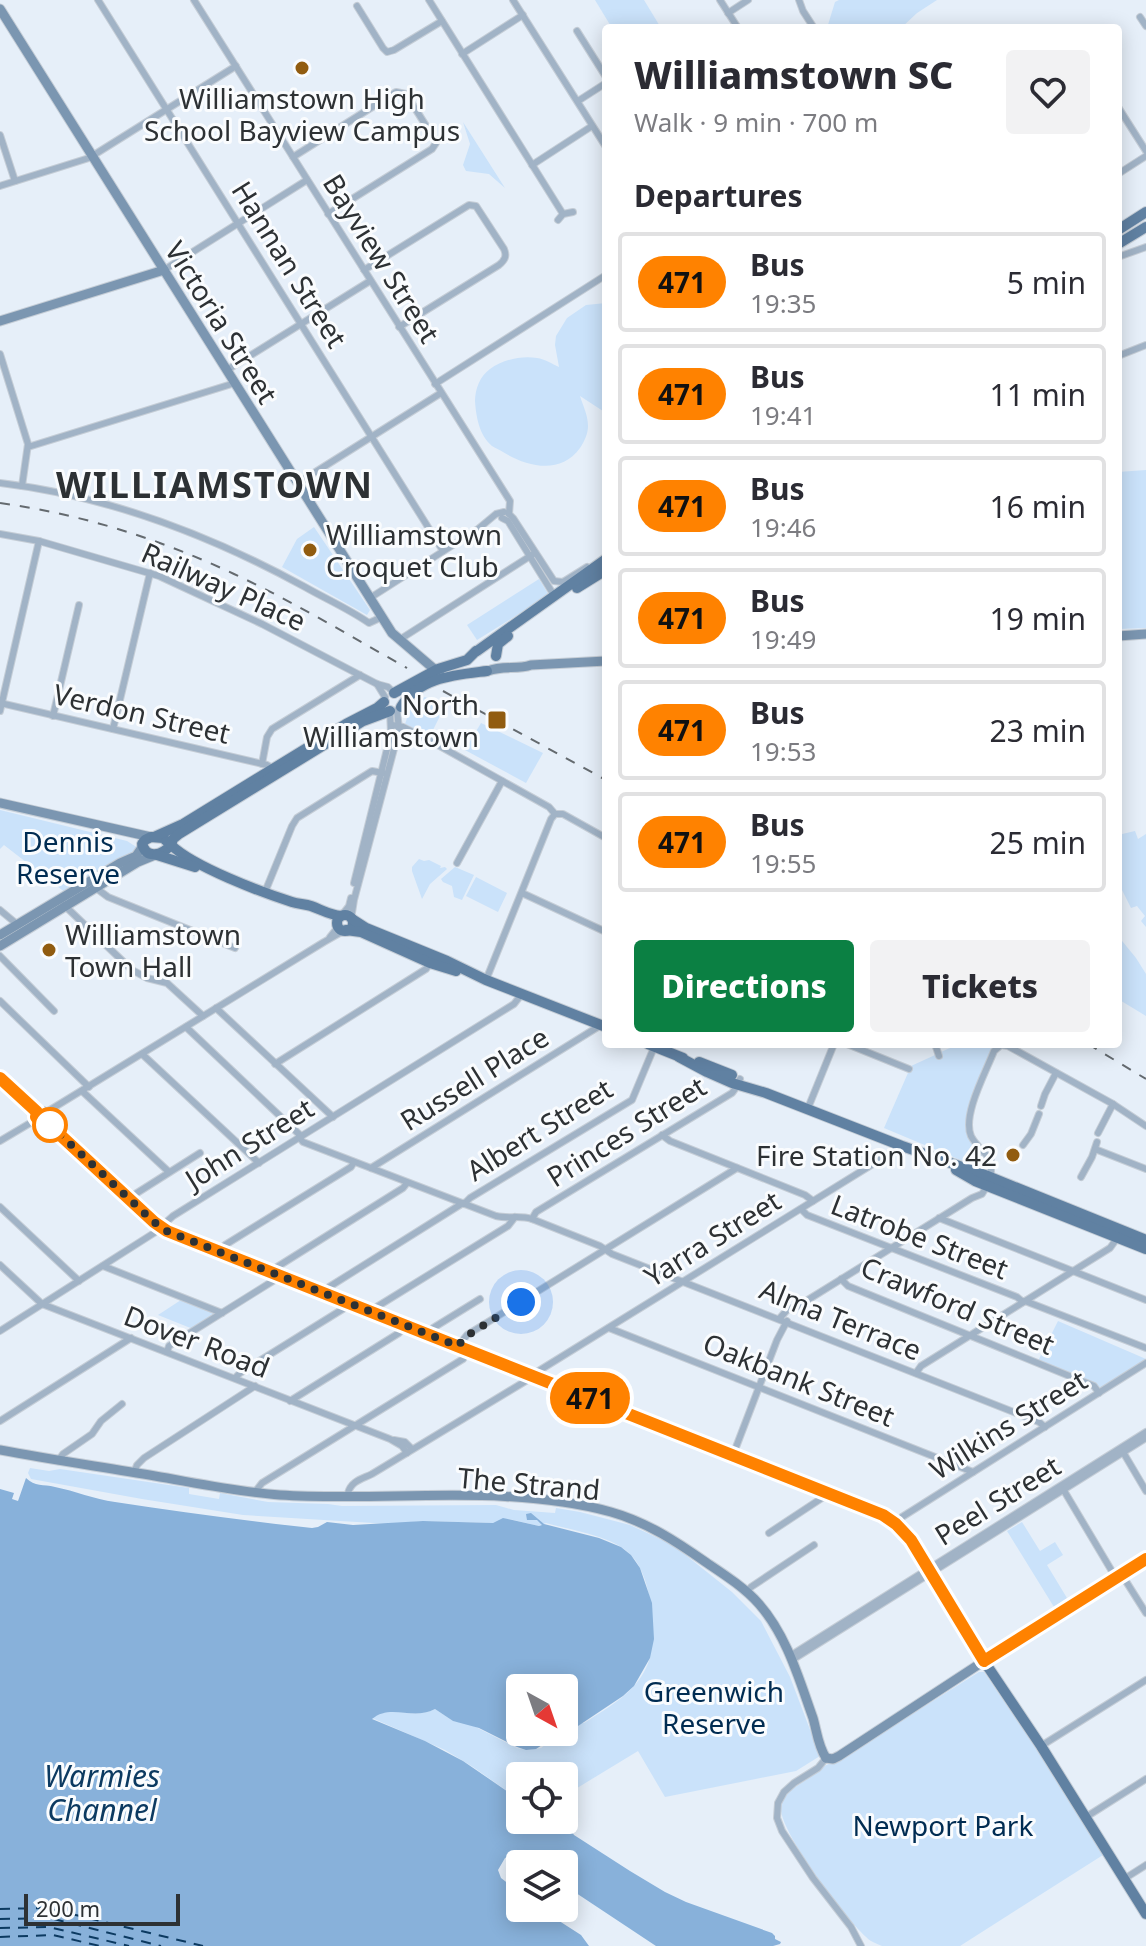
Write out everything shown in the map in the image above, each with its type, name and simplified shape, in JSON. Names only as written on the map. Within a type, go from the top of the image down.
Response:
[{"type":"main road","points":[[1122,227],[1146,212]]},
{"type":"main road","points":[[1122,242],[1143,229]]},
{"type":"main road","points":[[231,878],[148,853],[142,846],[144,840],[183,824],[271,769],[410,695],[442,671],[465,661],[602,565]]},
{"type":"main road","points":[[442,671],[488,671],[495,665],[497,648],[502,640],[602,565]]},
{"type":"main road","points":[[476,651],[487,648],[496,657]]},
{"type":"main road","points":[[476,651],[474,665],[479,670],[488,671]]},
{"type":"main road","points":[[156,855],[171,845],[179,834],[271,769]]},
{"type":"main road","points":[[153,837],[163,838],[182,854],[296,904],[305,911],[364,927],[432,959],[602,1026]]},
{"type":"main road","points":[[659,1048],[1146,1243]]},
{"type":"main road","points":[[1146,1559],[984,1661],[1146,1914]]},
{"type":"street","name":"Hannan Street","points":[[98,0],[443,551]]},
{"type":"street","name":"Bayview Street","points":[[194,0],[507,499],[505,515]]},
{"type":"street","points":[[429,0],[532,165],[560,217],[573,212]]},
{"type":"street","points":[[513,0],[602,141]]},
{"type":"street","points":[[720,0],[735,24]]},
{"type":"street","points":[[728,13],[748,0]]},
{"type":"street","points":[[799,0],[811,24]]},
{"type":"street","points":[[356,7],[387,52],[442,21]]},
{"type":"street","name":"Victoria Street","points":[[0,9],[392,633],[442,671]]},
{"type":"street","points":[[462,54],[523,15]]},
{"type":"street","points":[[1140,17],[1146,26]]},
{"type":"street","points":[[577,31],[602,71]]},
{"type":"street","points":[[0,186],[92,156],[236,66]]},
{"type":"street","points":[[578,101],[602,86]]},
{"type":"street","points":[[293,157],[396,92],[406,94],[435,140],[432,149],[328,214]]},
{"type":"street","points":[[1122,114],[1146,154],[1122,171]]},
{"type":"street","points":[[532,165],[592,126]]},
{"type":"street","points":[[0,135],[15,181]]},
{"type":"street","points":[[0,321],[164,270],[307,180]]},
{"type":"street","points":[[364,270],[469,205],[476,206],[504,249],[505,258],[499,265],[399,327]]},
{"type":"street","points":[[1143,229],[1139,238],[1144,248]]},
{"type":"street","points":[[1128,238],[1144,248]]},
{"type":"street","points":[[1122,256],[1144,248]]},
{"type":"street","points":[[435,384],[602,278]]},
{"type":"street","points":[[227,370],[370,281]]},
{"type":"street","points":[[1122,356],[1146,345]]},
{"type":"street","points":[[0,354],[28,447],[22,486]]},
{"type":"street","points":[[28,447],[235,383]]},
{"type":"street","points":[[298,483],[441,393]]},
{"type":"street","points":[[0,483],[50,490],[156,519],[190,531],[276,571],[371,623],[380,615]]},
{"type":"street","points":[[370,598],[505,515],[551,579],[558,583],[591,565],[602,564]]},
{"type":"street","name":"Railway Place","points":[[0,534],[39,541],[150,573],[216,601],[377,684],[392,703]]},
{"type":"street","points":[[0,711],[39,541]]},
{"type":"street","points":[[533,555],[555,597]]},
{"type":"street","points":[[399,640],[533,555]]},
{"type":"street","points":[[113,729],[150,573]]},
{"type":"street","points":[[53,716],[79,605]]},
{"type":"street","points":[[1122,636],[1146,634]]},
{"type":"street","points":[[496,657],[531,665]]},
{"type":"street","points":[[488,671],[500,667],[602,661]]},
{"type":"street","points":[[271,769],[267,737],[272,729],[360,675]]},
{"type":"street","name":"Verdon Street","points":[[1,703],[271,769]]},
{"type":"street","points":[[0,1141],[324,942],[344,923],[396,726],[392,703]]},
{"type":"street","points":[[396,726],[427,739],[549,807],[555,814],[563,814],[602,836]]},
{"type":"street","points":[[265,892],[297,818],[372,771],[384,773]]},
{"type":"street","points":[[457,863],[502,781]]},
{"type":"street","points":[[0,803],[153,837]]},
{"type":"street","points":[[486,980],[555,814]]},
{"type":"street","points":[[0,946],[120,863],[136,856],[142,846],[113,829]]},
{"type":"street","points":[[0,935],[96,888],[148,856],[156,855]]},
{"type":"street","points":[[96,888],[108,897],[235,948]]},
{"type":"street","points":[[522,893],[602,930]]},
{"type":"street","points":[[60,904],[132,970],[167,983],[203,1016]]},
{"type":"street","points":[[0,910],[18,925]]},
{"type":"street","points":[[0,956],[54,1011]]},
{"type":"street","points":[[275,1064],[426,969],[432,959]]},
{"type":"street","name":"John Street","points":[[0,1331],[161,1228],[173,1216],[515,1004],[521,995]]},
{"type":"street","points":[[0,1001],[169,1172]]},
{"type":"street","points":[[216,1008],[333,1117]]},
{"type":"street","points":[[186,1027],[303,1142],[501,1218],[505,1223],[502,1229]]},
{"type":"street","name":"Russell Place","points":[[371,1168],[602,1027]]},
{"type":"street","name":"Albert Street","points":[[324,1293],[329,1287],[632,1100],[651,1048]]},
{"type":"street","points":[[808,1108],[832,1048]]},
{"type":"street","points":[[857,1048],[909,1069]]},
{"type":"street","points":[[936,1048],[939,1056]]},
{"type":"street","points":[[733,1455],[784,1320],[798,1306],[972,1198],[986,1180],[989,1161],[974,1141],[969,1117],[996,1048]]},
{"type":"street","points":[[1012,1048],[1145,1124]]},
{"type":"street","points":[[142,1054],[259,1163]]},
{"type":"street","points":[[1041,1106],[1056,1073]]},
{"type":"street","points":[[0,1078],[161,1228],[827,1492],[883,1515],[896,1524],[911,1540],[984,1661],[835,1758],[827,1755],[818,1768],[786,1790],[779,1801],[777,1813],[780,1827],[818,1886],[851,1927],[861,1946]]},
{"type":"street","name":"Princes Street","points":[[532,1219],[536,1213],[733,1092],[739,1082]]},
{"type":"street","points":[[1098,1133],[1113,1104]]},
{"type":"street","points":[[1023,1145],[1039,1114]]},
{"type":"street","points":[[662,1135],[813,1201]]},
{"type":"street","name":"Yarra Street","points":[[514,1386],[902,1146]]},
{"type":"street","points":[[1081,1177],[1096,1146],[1146,1169]]},
{"type":"street","points":[[129,1198],[200,1153]]},
{"type":"street","points":[[218,1251],[351,1167],[354,1162]]},
{"type":"street","points":[[458,1346],[467,1335],[737,1168]]},
{"type":"street","points":[[276,1274],[276,1268],[407,1183]]},
{"type":"street","points":[[0,1207],[79,1281]]},
{"type":"street","name":"Latrobe Street","points":[[801,1209],[807,1215],[1146,1348]]},
{"type":"street","points":[[370,1311],[509,1225],[515,1217]]},
{"type":"street","name":"Alma Terrace","points":[[501,1218],[532,1219],[1045,1427]]},
{"type":"street","points":[[939,1218],[1146,1300]]},
{"type":"street","points":[[1146,1232],[1146,1243]]},
{"type":"street","points":[[916,1373],[921,1366],[1110,1248],[1119,1234]]},
{"type":"street","name":"Dover Road","points":[[0,1265],[42,1304],[355,1426],[405,1442],[409,1451]]},
{"type":"street","points":[[103,1266],[222,1313]]},
{"type":"street","points":[[167,1352],[169,1346],[276,1274]]},
{"type":"street","name":"Crawford Street","points":[[841,1279],[845,1285],[1094,1386],[1099,1393]]},
{"type":"street","points":[[428,1334],[480,1299]]},
{"type":"street","points":[[235,1378],[351,1304]]},
{"type":"street","points":[[290,1401],[406,1326]]},
{"type":"street","name":"Oakbank Street","points":[[609,1328],[973,1472]]},
{"type":"street","points":[[0,1421],[131,1338]]},
{"type":"street","points":[[255,1492],[262,1483],[463,1359],[469,1350]]},
{"type":"street","name":"Wilkins Street","points":[[896,1524],[973,1472],[1143,1367]]},
{"type":"street","points":[[353,1495],[353,1483],[532,1375]]},
{"type":"street","points":[[134,1473],[144,1458],[255,1386]]},
{"type":"street","points":[[58,1461],[122,1404]]},
{"type":"street","name":"Peel Street","points":[[930,1570],[1146,1435]]},
{"type":"street","name":"Peel Street","points":[[791,1658],[1146,1435]]},
{"type":"street","name":"The Strand","points":[[0,1450],[255,1492],[549,1501],[612,1513],[643,1524],[694,1554],[758,1603],[791,1658],[827,1755]]},
{"type":"street","points":[[1123,1452],[1146,1491]]},
{"type":"street","points":[[1063,1489],[1146,1613]]},
{"type":"street","points":[[769,1533],[827,1492]]},
{"type":"street","points":[[746,1592],[814,1545]]},
{"type":"street","points":[[1041,1746],[1146,1680]]},
{"type":"street","points":[[1086,1817],[1146,1779]]},
{"type":"street","points":[[1124,1879],[1146,1865]]},
{"type":"green space","points":[[595,0],[644,0],[659,24],[610,24]]},
{"type":"green space","points":[[937,0],[905,24],[828,24],[835,2]]},
{"type":"green space","points":[[463,122],[505,188],[489,174],[466,171],[463,165],[470,144]]},
{"type":"green space","points":[[602,303],[602,410],[580,396],[588,426],[580,448],[563,462],[543,466],[522,461],[492,446],[481,431],[475,407],[476,392],[483,375],[500,363],[519,358],[540,359],[559,367],[556,336],[567,318],[586,305]]},
{"type":"green space","points":[[1146,470],[1146,628],[1122,629],[1122,472]]},
{"type":"green space","name":"Williamstown Croquet Club","points":[[314,527],[370,610],[367,615],[282,567],[297,539]]},
{"type":"green space","points":[[539,579],[549,595],[477,640],[467,625]]},
{"type":"green space","points":[[425,697],[444,708],[430,736],[405,724],[412,704]]},
{"type":"green space","points":[[481,723],[543,753],[526,783],[465,750]]},
{"type":"green space","name":"Dennis Reserve","points":[[0,810],[127,841],[138,848],[66,893],[4,845],[0,849]]},
{"type":"green space","points":[[1135,831],[1138,839],[1146,834],[1146,927],[1141,921],[1145,916],[1137,906],[1131,908],[1122,890],[1122,834]]},
{"type":"green space","points":[[419,859],[429,860],[447,869],[430,884],[422,899],[412,871]]},
{"type":"green space","points":[[455,867],[474,875],[462,900],[454,897],[452,886],[441,879]]},
{"type":"green space","points":[[476,877],[507,893],[498,912],[466,896]]},
{"type":"green space","points":[[1122,941],[1146,974],[1146,1016],[1122,1001]]},
{"type":"green space","points":[[950,1048],[991,1048],[971,1099],[966,1121],[970,1138],[987,1161],[982,1169],[884,1128],[911,1066],[942,1055],[941,1052]]},
{"type":"green space","points":[[181,1300],[216,1314],[193,1329],[158,1315]]},
{"type":"green space","points":[[1058,1321],[1146,1361],[1102,1388],[1038,1361]]},
{"type":"green space","name":"Greenwich Reserve","points":[[30,1468],[60,1469],[189,1488],[189,1494],[219,1499],[220,1493],[268,1502],[342,1506],[496,1505],[514,1510],[555,1513],[556,1508],[630,1525],[673,1545],[732,1592],[761,1621],[790,1677],[820,1756],[796,1771],[665,1797],[638,1751],[578,1787],[578,1762],[506,1762],[506,1790],[445,1750],[372,1718],[387,1712],[418,1713],[435,1709],[453,1721],[470,1724],[506,1742],[506,1746],[526,1750],[544,1746],[578,1746],[578,1725],[628,1692],[648,1664],[652,1617],[648,1589],[638,1564],[623,1548],[603,1538],[546,1523],[539,1526],[509,1519],[493,1523],[423,1521],[390,1524],[243,1515],[31,1479],[28,1473]]},
{"type":"green space","points":[[1022,1522],[1040,1551],[1055,1542],[1063,1555],[1047,1565],[1067,1598],[1054,1607],[1007,1531]]},
{"type":"green space","name":"Newport Park","points":[[979,1672],[984,1672],[1031,1741],[1103,1855],[960,1946],[882,1946],[861,1932],[817,1878],[783,1820],[782,1802],[792,1790],[828,1764],[836,1762]]},
{"type":"water","name":"Warmies Channel","points":[[26,1478],[36,1484],[107,1501],[312,1528],[327,1522],[353,1525],[423,1521],[493,1523],[503,1518],[542,1525],[537,1520],[527,1520],[526,1514],[531,1513],[544,1524],[621,1547],[640,1568],[652,1603],[654,1639],[650,1658],[634,1686],[623,1696],[578,1726],[578,1674],[506,1674],[506,1742],[479,1728],[453,1721],[435,1709],[418,1713],[387,1712],[372,1719],[463,1761],[506,1790],[506,1834],[573,1834],[665,1892],[772,1933],[780,1944],[656,1946],[578,1894],[578,1850],[506,1850],[506,1858],[498,1870],[506,1882],[506,1922],[561,1922],[581,1935],[589,1946],[0,1946],[0,1489],[14,1493],[12,1499],[18,1501]]},
{"type":"water","points":[[515,1746],[541,1746],[526,1750]]},
{"type":"ferry route","points":[[0,1909],[47,1908],[203,1946]]},
{"type":"ferry route","points":[[0,1919],[50,1918],[161,1946]]},
{"type":"ferry route","points":[[0,1928],[49,1927],[129,1946]]},
{"type":"ferry route","points":[[0,1937],[53,1935],[100,1946]]},
{"type":"railway","points":[[0,503],[90,521],[178,550],[278,596],[407,668]]},
{"type":"railway","points":[[443,691],[602,778]]},
{"type":"railway","points":[[1095,1048],[1146,1079]]},
{"type":"bus line","name":"471","points":[[0,1078],[37,1112],[38,1120],[44,1120],[167,1231],[883,1515],[911,1540],[984,1661],[1146,1559]]},
{"type":"place","name":"Williamstown High School Bayview Campus","points":[[302,68]]},
{"type":"place","name":"Williamstown Croquet Club","points":[[310,550]]},
{"type":"place","name":"North Williamstown","points":[[497,720]]},
{"type":"place","name":"Williamstown Town Hall","points":[[49,950]]},
{"type":"place","name":"Fire Station No. 42","points":[[1013,1155]]},
{"type":"district","name":"WILLIAMSTOWN","points":[[215,484]]},
{"type":"route","points":[[50,1125],[164,1230],[458,1346],[465,1337],[521,1302]]}]
